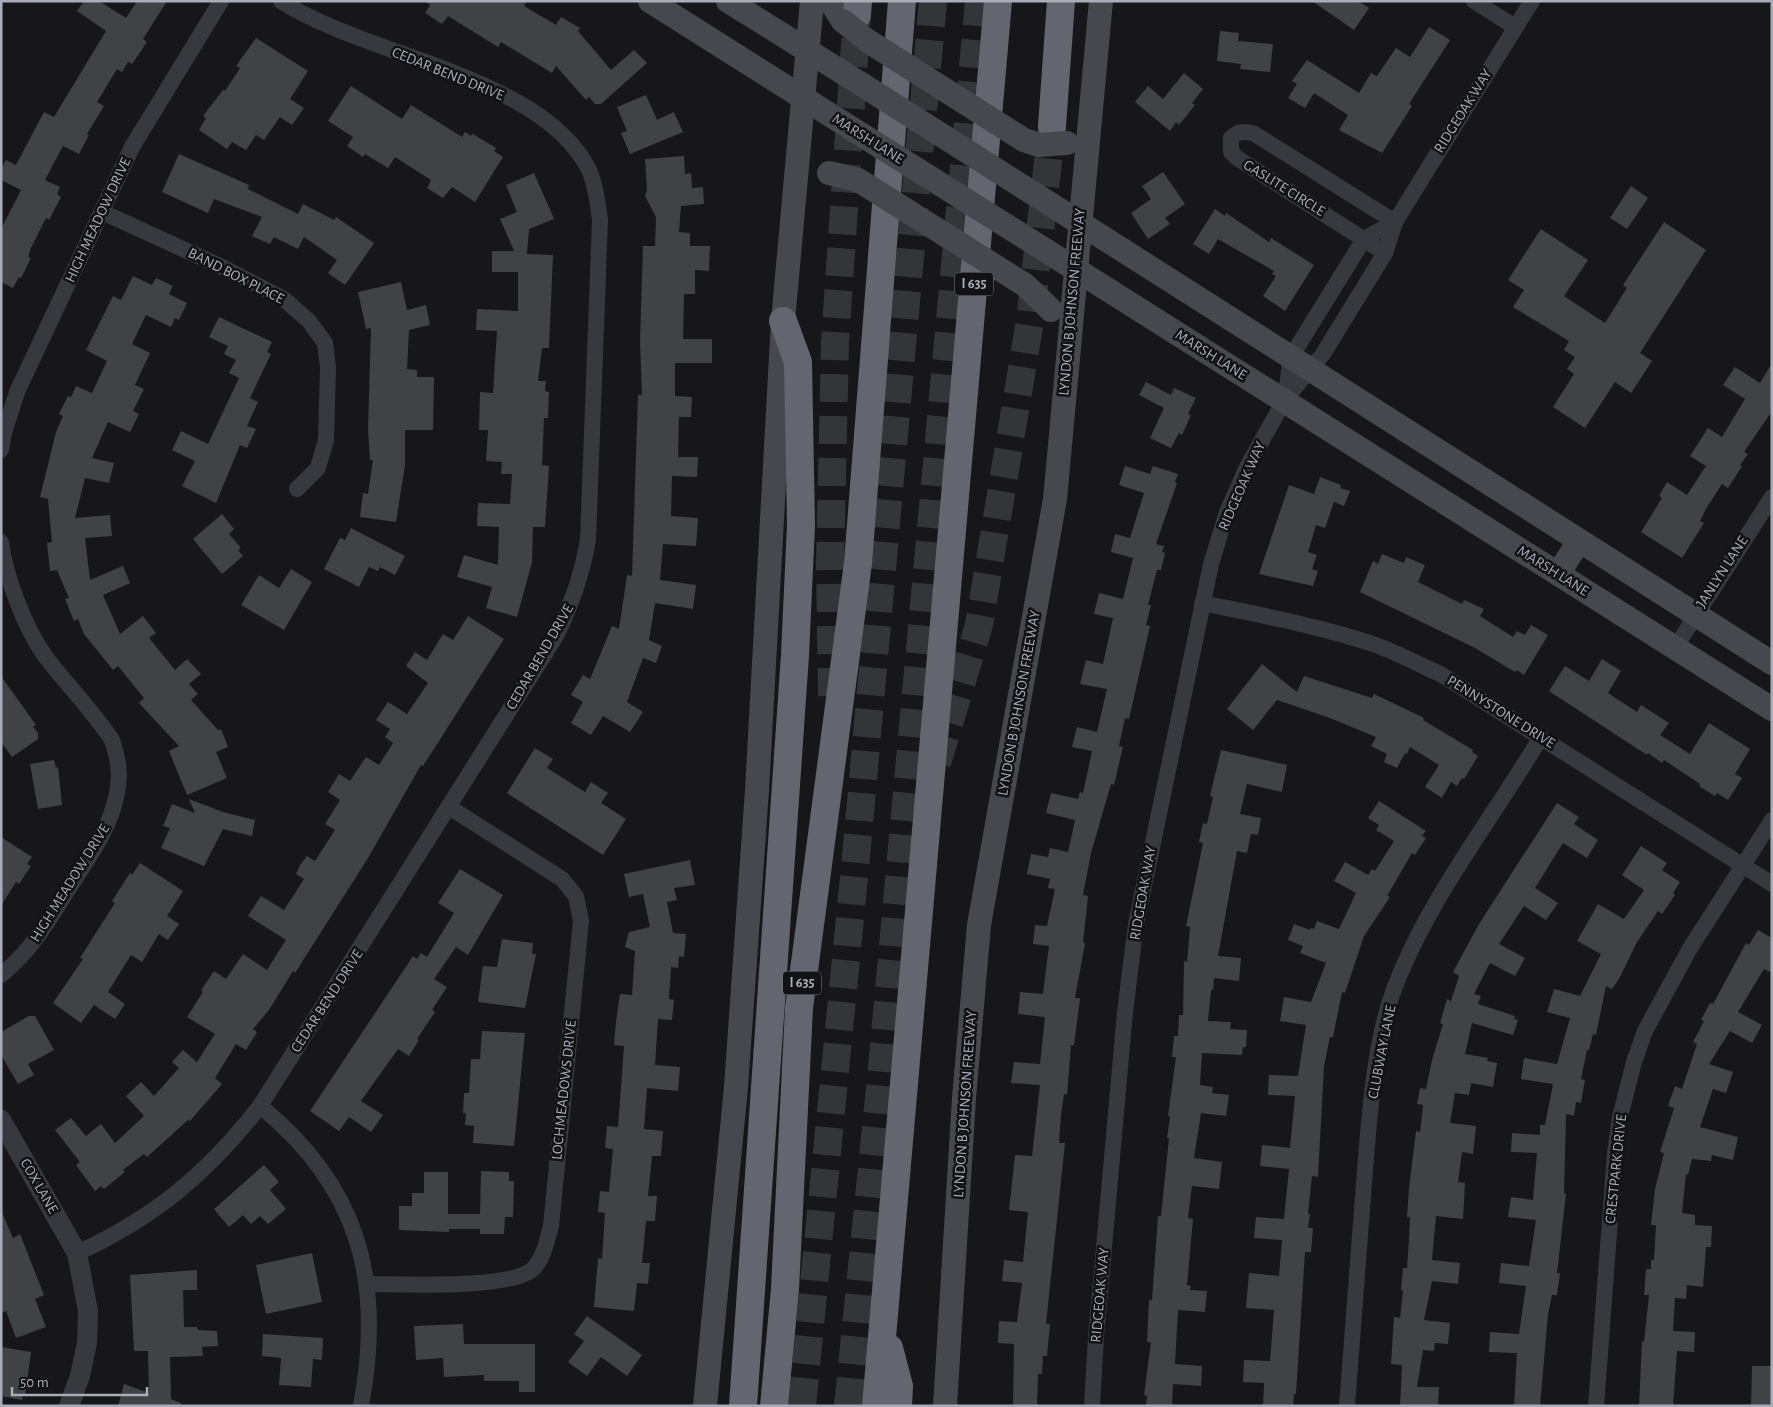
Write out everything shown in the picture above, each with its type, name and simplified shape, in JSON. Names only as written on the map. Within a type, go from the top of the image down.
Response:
[{"type":"highway","name":"I 635","points":[[774,1406],[785,1289],[799,1008],[858,563],[902,1]]},
{"type":"highway","name":"I 635","points":[[876,1406],[998,1]]},
{"type":"highway","points":[[1060,134],[1061,1]]},
{"type":"highway","points":[[743,1406],[795,655],[801,525],[798,362],[783,321]]},
{"type":"highway","points":[[884,1330],[899,1386],[898,1406]]},
{"type":"main road","name":"MARSH LANE","points":[[650,1],[1772,709]]},
{"type":"main road","points":[[728,1],[1772,663]]},
{"type":"main road","points":[[705,1406],[736,1086],[757,790],[783,321],[812,1]]},
{"type":"main road","points":[[830,1],[853,12],[868,41],[1024,140],[1039,146],[1060,134],[1089,123]]},
{"type":"main road","name":"LYNDON B JOHNSON FREEWAY","points":[[945,1406],[964,1098],[979,925],[1055,500],[1079,223],[1101,1]]},
{"type":"main road","points":[[794,200],[810,178],[829,173],[858,180],[1025,285],[1051,310],[1069,342]]},
{"type":"main road","points":[[1558,574],[1579,541]]},
{"type":"street","name":"HIGH MEADOW DRIVE","points":[[1,450],[4,433],[18,392],[102,212],[152,112],[221,1]]},
{"type":"street","name":"CEDAR BEND DRIVE","points":[[77,1253],[130,1227],[174,1196],[202,1172],[237,1136],[260,1106],[556,636],[570,609],[583,571],[588,540],[600,220],[590,173],[575,149],[552,124],[517,102],[459,75],[322,24],[282,1]]},
{"type":"street","points":[[1474,1],[1515,27]]},
{"type":"street","name":"RIDGEOAK WAY","points":[[1284,401],[1300,363],[1323,354],[1385,253],[1395,222],[1532,1]]},
{"type":"street","name":"GASLITE CIRCLE","points":[[1385,253],[1237,158],[1231,152],[1231,138],[1237,133],[1244,131],[1253,133],[1395,222]]},
{"type":"street","name":"BAND BOX PLACE","points":[[102,212],[220,266],[284,298],[314,328],[325,343],[328,367],[326,440],[318,468],[297,489]]},
{"type":"street","name":"RIDGEOAK WAY","points":[[1092,1406],[1097,1327],[1136,924],[1211,564],[1227,512],[1247,467],[1284,401],[1300,363],[1364,239],[1395,222]]},
{"type":"street","name":"JANLYN LANE","points":[[1675,648],[1695,614],[1772,497]]},
{"type":"street","name":"HIGH MEADOW DRIVE","points":[[1,975],[18,962],[38,937],[100,841],[111,817],[120,774],[112,740],[41,648],[14,594],[2,547]]},
{"type":"street","name":"PENNYSTONE DRIVE","points":[[1202,603],[1318,628],[1376,646],[1442,675],[1772,884]]},
{"type":"street","name":"CLUBWAY LANE","points":[[1347,1406],[1369,1128],[1376,1064],[1393,994],[1410,953],[1432,910],[1541,737]]},
{"type":"street","name":"LOCHMEADOWS DRIVE","points":[[368,1284],[494,1282],[517,1277],[533,1268],[546,1248],[551,1226],[581,921],[576,896],[562,879],[450,807]]},
{"type":"street","name":"CRESTPARK DRIVE","points":[[1596,1406],[1615,1153],[1620,1117],[1634,1062],[1654,1012],[1689,950],[1772,820]]},
{"type":"street","points":[[260,1106],[299,1140],[331,1181],[347,1214],[362,1253],[368,1284],[368,1340],[361,1406]]},
{"type":"street","name":"COX LANE","points":[[1,1120],[77,1253],[88,1312],[87,1343],[80,1376],[69,1406]]},
{"type":"building","points":[[84,1],[99,1],[126,18],[137,1],[167,1],[143,39],[147,42],[132,64],[128,62],[122,72],[117,69],[97,102],[104,106],[87,134],[89,135],[79,154],[63,146],[45,180],[60,187],[57,194],[61,197],[49,220],[46,218],[31,248],[28,257],[31,258],[21,278],[19,277],[13,288],[1,282],[1,229],[21,190],[1,180],[1,169],[6,160],[16,165],[44,112],[54,117],[106,31],[77,11]]},
{"type":"building","points":[[425,1],[527,1],[524,6],[556,25],[561,17],[580,28],[578,31],[611,70],[634,50],[647,63],[601,104],[595,104],[589,97],[586,100],[556,66],[552,73],[501,42],[498,47],[448,16],[442,24],[425,13],[430,5]]},
{"type":"building","points":[[1312,1],[1358,1],[1369,8],[1354,30]]},
{"type":"building","points":[[1429,27],[1450,40],[1409,104],[1412,106],[1382,153],[1339,130],[1348,115],[1314,93],[1305,108],[1288,98],[1297,84],[1292,81],[1307,60],[1359,93],[1371,73],[1377,76],[1396,48],[1410,57]]},
{"type":"building","points":[[1220,31],[1239,33],[1238,41],[1273,44],[1270,72],[1240,69],[1241,64],[1217,61]]},
{"type":"building","points":[[256,38],[308,71],[290,99],[304,108],[292,125],[280,117],[264,140],[256,135],[246,150],[232,142],[227,149],[199,130],[206,118],[203,116],[223,90],[225,91],[240,68],[236,66]]},
{"type":"building","points":[[1184,73],[1203,89],[1192,103],[1195,105],[1179,125],[1176,122],[1170,131],[1135,102],[1148,86],[1163,99]]},
{"type":"building","points":[[351,86],[402,119],[411,105],[462,137],[465,132],[471,136],[473,134],[496,148],[494,151],[503,157],[475,202],[452,187],[443,198],[427,188],[431,180],[395,157],[388,168],[365,154],[363,157],[347,146],[353,137],[328,121]]},
{"type":"building","points":[[646,95],[657,120],[674,112],[683,132],[630,154],[621,133],[627,131],[617,107]]},
{"type":"building","points":[[179,154],[249,185],[248,189],[298,214],[303,204],[334,220],[336,217],[374,243],[345,285],[328,273],[337,260],[304,237],[298,249],[274,237],[270,244],[252,236],[262,217],[214,199],[208,213],[162,192]]},
{"type":"building","points":[[684,156],[685,174],[691,173],[692,188],[703,187],[704,204],[681,206],[679,232],[690,233],[690,246],[710,246],[709,271],[695,270],[695,294],[684,294],[683,339],[712,339],[712,363],[675,363],[675,396],[692,397],[691,417],[679,417],[678,457],[698,457],[697,477],[672,476],[671,516],[698,518],[696,546],[663,544],[660,580],[696,585],[693,609],[655,603],[649,640],[662,646],[656,663],[643,658],[627,702],[643,712],[630,732],[603,716],[591,735],[571,723],[583,702],[571,695],[583,675],[590,679],[612,626],[619,629],[627,575],[632,576],[638,395],[642,395],[640,341],[643,246],[655,246],[656,217],[645,196],[647,190],[645,159]]},
{"type":"building","points":[[1163,172],[1185,204],[1165,218],[1170,224],[1148,239],[1131,213],[1151,199],[1142,186]]},
{"type":"building","points":[[534,173],[554,219],[529,229],[527,254],[553,255],[549,348],[542,348],[538,381],[546,381],[545,391],[549,392],[548,418],[544,418],[542,465],[549,466],[545,527],[533,527],[532,562],[517,617],[486,608],[492,587],[457,577],[464,555],[498,565],[499,527],[477,526],[478,503],[510,504],[512,474],[501,474],[502,462],[486,461],[488,430],[479,430],[480,392],[493,393],[497,331],[476,330],[477,309],[518,311],[518,272],[492,272],[492,251],[514,251],[500,219],[517,212],[506,185]]},
{"type":"building","points":[[1631,186],[1648,198],[1627,229],[1610,218]]},
{"type":"building","points":[[1215,209],[1225,216],[1226,213],[1269,242],[1271,238],[1314,265],[1285,311],[1263,296],[1276,276],[1272,274],[1274,271],[1218,239],[1209,254],[1193,244]]},
{"type":"building","points":[[1664,222],[1706,250],[1640,353],[1652,361],[1631,393],[1615,382],[1585,428],[1553,407],[1574,374],[1567,369],[1575,357],[1564,350],[1569,341],[1513,307],[1524,290],[1508,280],[1541,229],[1588,260],[1564,296],[1605,323],[1627,288],[1623,285]]},
{"type":"building","points":[[133,276],[152,285],[156,278],[173,286],[169,294],[187,303],[179,320],[175,318],[171,327],[146,315],[132,344],[150,353],[135,385],[144,389],[133,411],[139,414],[130,432],[108,422],[92,458],[114,463],[109,483],[85,478],[75,518],[110,515],[112,536],[85,538],[90,580],[123,566],[130,583],[103,595],[120,634],[143,616],[156,633],[149,638],[175,670],[187,659],[201,674],[189,684],[198,694],[191,700],[218,730],[221,729],[228,747],[216,752],[227,778],[187,795],[169,751],[179,746],[139,703],[144,698],[118,666],[113,670],[84,634],[78,619],[74,621],[65,599],[69,598],[57,570],[50,571],[47,543],[52,542],[48,499],[40,497],[56,432],[63,416],[59,414],[68,396],[71,397],[76,386],[92,393],[107,361],[86,350],[113,296],[121,300]]},
{"type":"building","points":[[401,282],[407,310],[426,305],[430,325],[409,330],[407,369],[417,370],[417,377],[434,377],[433,430],[405,430],[405,465],[396,522],[360,517],[363,493],[368,494],[373,460],[370,460],[368,430],[371,328],[366,329],[358,292]]},
{"type":"building","points":[[219,317],[272,342],[267,352],[271,354],[250,398],[258,402],[247,426],[256,429],[247,448],[240,445],[216,503],[182,486],[195,461],[172,450],[181,431],[208,444],[239,378],[229,373],[236,360],[224,354],[228,346],[209,337]]},
{"type":"building","points":[[1772,363],[1772,411],[1744,452],[1748,454],[1728,488],[1722,484],[1707,507],[1700,521],[1704,523],[1682,558],[1641,532],[1662,498],[1659,496],[1667,482],[1687,495],[1706,466],[1690,456],[1708,428],[1722,437],[1745,399],[1723,385],[1735,367],[1760,383]]},
{"type":"building","points":[[1146,382],[1171,395],[1174,388],[1196,398],[1188,414],[1191,415],[1182,435],[1179,433],[1171,448],[1150,438],[1164,408],[1139,395]]},
{"type":"building","points":[[1125,466],[1150,474],[1153,466],[1178,474],[1175,482],[1177,483],[1156,544],[1164,546],[1162,552],[1165,553],[1161,570],[1157,570],[1148,605],[1151,605],[1146,625],[1150,626],[1129,719],[1125,718],[1119,746],[1123,747],[1114,785],[1111,784],[1091,853],[1083,895],[1088,896],[1083,942],[1085,943],[1075,998],[1080,998],[1074,1045],[1071,1045],[1067,1095],[1064,1094],[1061,1115],[1059,1143],[1065,1143],[1046,1324],[1050,1324],[1047,1356],[1043,1356],[1042,1374],[1038,1374],[1037,1406],[1013,1406],[1014,1344],[998,1343],[999,1321],[1017,1322],[1022,1283],[1002,1281],[1004,1260],[1023,1262],[1028,1212],[1009,1210],[1015,1155],[1032,1156],[1040,1085],[1011,1083],[1014,1062],[1040,1064],[1045,1017],[1018,1014],[1020,992],[1043,994],[1049,946],[1033,944],[1035,925],[1047,926],[1055,889],[1048,888],[1050,879],[1027,874],[1031,854],[1048,857],[1050,848],[1068,852],[1075,820],[1046,813],[1051,793],[1078,799],[1080,792],[1083,793],[1092,751],[1072,747],[1077,727],[1097,732],[1107,689],[1080,684],[1086,660],[1103,664],[1113,618],[1094,614],[1099,593],[1123,599],[1133,558],[1111,552],[1115,534],[1130,538],[1144,493],[1119,485]]},
{"type":"building","points":[[1320,477],[1341,485],[1340,488],[1350,491],[1344,506],[1334,502],[1325,528],[1316,525],[1308,552],[1317,555],[1312,569],[1318,571],[1313,586],[1259,574],[1289,485],[1314,494]]},
{"type":"building","points":[[222,514],[234,529],[229,534],[241,548],[238,550],[243,556],[222,574],[193,539]]},
{"type":"building","points":[[351,528],[405,556],[395,575],[380,567],[378,571],[369,567],[359,587],[324,569],[340,538],[345,540]]},
{"type":"building","points":[[1382,554],[1404,563],[1406,557],[1425,565],[1418,582],[1462,604],[1464,600],[1484,609],[1480,616],[1513,637],[1517,631],[1525,635],[1531,625],[1548,635],[1524,675],[1517,670],[1515,672],[1475,648],[1360,592],[1373,561],[1378,564]]},
{"type":"building","points":[[291,569],[312,582],[284,630],[241,605],[259,575],[279,588]]},
{"type":"building","points":[[468,616],[504,639],[423,766],[421,765],[368,858],[295,973],[293,971],[269,1010],[253,1029],[257,1032],[246,1050],[236,1044],[215,1078],[222,1084],[190,1121],[188,1120],[147,1157],[144,1154],[123,1170],[125,1172],[104,1189],[101,1186],[95,1191],[76,1165],[80,1162],[55,1130],[71,1118],[86,1136],[101,1124],[115,1143],[144,1116],[126,1096],[141,1082],[154,1096],[179,1068],[172,1062],[183,1050],[197,1062],[215,1034],[187,1017],[203,992],[201,990],[214,971],[226,979],[243,954],[267,970],[286,940],[248,916],[261,896],[284,910],[304,879],[296,874],[300,865],[307,856],[315,861],[335,830],[325,824],[340,800],[328,792],[339,774],[350,781],[366,757],[379,765],[393,743],[385,737],[390,729],[376,720],[388,702],[407,714],[428,683],[406,666],[415,652],[427,660],[443,634],[453,640]]},
{"type":"building","points":[[1602,659],[1621,671],[1608,693],[1637,712],[1641,705],[1669,723],[1660,735],[1690,754],[1709,723],[1750,749],[1735,774],[1742,778],[1728,800],[1717,793],[1715,796],[1699,786],[1700,784],[1664,760],[1662,763],[1648,753],[1647,755],[1549,691],[1565,666],[1589,681]]},
{"type":"building","points":[[1262,664],[1297,692],[1304,676],[1372,698],[1374,694],[1424,718],[1423,720],[1473,750],[1472,752],[1478,756],[1464,779],[1462,778],[1457,786],[1451,782],[1442,798],[1425,787],[1439,765],[1410,747],[1397,768],[1384,762],[1387,754],[1371,746],[1376,737],[1330,718],[1277,700],[1253,730],[1227,709]]},
{"type":"building","points":[[1,676],[36,725],[33,727],[38,733],[38,739],[12,757],[1,742]]},
{"type":"building","points":[[535,748],[553,759],[547,768],[585,792],[591,782],[608,793],[601,803],[626,819],[603,855],[507,793]]},
{"type":"building","points":[[1221,750],[1287,765],[1282,792],[1247,784],[1240,814],[1261,818],[1258,835],[1251,834],[1247,853],[1237,851],[1218,956],[1241,958],[1239,981],[1214,978],[1213,990],[1211,990],[1208,1021],[1231,1022],[1230,1029],[1247,1030],[1246,1047],[1243,1047],[1242,1055],[1202,1053],[1200,1085],[1213,1087],[1212,1093],[1229,1095],[1226,1116],[1201,1113],[1194,1158],[1222,1162],[1219,1189],[1192,1186],[1188,1218],[1193,1219],[1187,1285],[1191,1286],[1190,1290],[1207,1291],[1205,1312],[1178,1310],[1175,1364],[1202,1366],[1201,1386],[1173,1384],[1172,1406],[1146,1406],[1147,1396],[1144,1395],[1151,1342],[1147,1342],[1149,1300],[1152,1300],[1158,1216],[1161,1216],[1169,1138],[1167,1138],[1170,1117],[1168,1116],[1176,1057],[1172,1057],[1174,1036],[1178,1036],[1179,1015],[1183,1015],[1184,961],[1187,962],[1190,927],[1186,926],[1203,843],[1199,842],[1203,823],[1207,824],[1213,797],[1210,796]]},
{"type":"building","points":[[54,760],[56,768],[58,767],[62,805],[38,809],[30,764]]},
{"type":"building","points":[[189,799],[223,812],[255,820],[252,836],[223,829],[204,866],[161,848],[170,828],[163,826],[172,804],[195,813]]},
{"type":"building","points":[[1379,801],[1426,831],[1422,836],[1426,838],[1415,855],[1412,853],[1387,896],[1390,897],[1364,936],[1345,993],[1342,992],[1333,1037],[1330,1037],[1324,1066],[1318,1177],[1312,1176],[1308,1214],[1310,1214],[1308,1228],[1313,1228],[1311,1252],[1305,1252],[1296,1394],[1294,1394],[1293,1406],[1263,1406],[1264,1383],[1243,1382],[1244,1360],[1270,1361],[1274,1310],[1246,1308],[1249,1273],[1279,1276],[1282,1240],[1254,1238],[1256,1217],[1284,1219],[1289,1169],[1260,1166],[1262,1145],[1290,1148],[1295,1096],[1268,1095],[1269,1075],[1298,1076],[1306,1025],[1280,1021],[1284,997],[1311,1002],[1326,963],[1300,953],[1303,946],[1288,940],[1294,924],[1310,930],[1311,928],[1314,929],[1317,921],[1339,929],[1356,893],[1334,881],[1345,862],[1368,875],[1372,869],[1375,871],[1394,841],[1376,830],[1379,825],[1368,818]]},
{"type":"building","points":[[1557,803],[1579,817],[1574,824],[1598,840],[1587,858],[1563,843],[1535,888],[1558,903],[1546,920],[1524,906],[1499,944],[1525,958],[1515,976],[1490,963],[1474,994],[1481,996],[1478,1004],[1515,1016],[1514,1019],[1518,1020],[1513,1035],[1472,1023],[1465,1054],[1488,1058],[1487,1061],[1497,1063],[1493,1087],[1471,1083],[1469,1095],[1455,1093],[1450,1123],[1476,1126],[1473,1154],[1462,1152],[1458,1182],[1465,1183],[1463,1219],[1436,1216],[1432,1260],[1460,1263],[1458,1284],[1432,1281],[1424,1320],[1450,1323],[1448,1344],[1435,1343],[1434,1351],[1423,1350],[1417,1387],[1439,1387],[1438,1406],[1400,1406],[1402,1365],[1391,1364],[1394,1317],[1400,1318],[1403,1268],[1407,1268],[1410,1217],[1407,1217],[1409,1188],[1416,1131],[1420,1132],[1423,1105],[1417,1104],[1420,1088],[1426,1089],[1432,1060],[1443,1024],[1440,1023],[1447,999],[1451,1001],[1459,976],[1453,972],[1479,924]]},
{"type":"building","points":[[1,837],[32,857],[27,864],[31,866],[19,884],[16,882],[1,906]]},
{"type":"building","points":[[1641,846],[1667,863],[1662,870],[1680,882],[1673,893],[1675,895],[1662,914],[1658,911],[1637,942],[1612,989],[1606,986],[1596,1035],[1593,1034],[1589,1050],[1587,1050],[1581,1079],[1585,1080],[1581,1103],[1576,1102],[1574,1116],[1566,1114],[1564,1193],[1566,1194],[1557,1273],[1560,1273],[1557,1295],[1552,1295],[1548,1314],[1540,1406],[1514,1406],[1517,1353],[1489,1352],[1490,1332],[1519,1334],[1526,1286],[1499,1283],[1501,1263],[1529,1266],[1536,1220],[1508,1217],[1511,1197],[1533,1200],[1537,1153],[1511,1152],[1512,1133],[1540,1135],[1540,1125],[1545,1125],[1553,1084],[1521,1079],[1524,1058],[1557,1064],[1570,1018],[1547,1012],[1554,989],[1580,996],[1601,954],[1577,941],[1598,904],[1624,919],[1644,890],[1622,875]]},
{"type":"building","points":[[690,860],[695,885],[674,888],[677,900],[667,902],[673,933],[686,934],[684,957],[679,956],[678,968],[671,967],[669,999],[674,1000],[672,1020],[658,1019],[655,1065],[680,1067],[678,1091],[647,1088],[644,1129],[663,1131],[661,1156],[652,1156],[648,1196],[657,1196],[655,1221],[646,1221],[642,1263],[650,1263],[648,1284],[637,1283],[634,1311],[594,1307],[598,1258],[602,1259],[605,1213],[598,1212],[600,1191],[609,1192],[613,1149],[605,1148],[607,1126],[618,1127],[624,1046],[614,1045],[616,1021],[620,994],[632,995],[635,951],[625,947],[629,932],[650,927],[643,894],[629,897],[624,874]]},
{"type":"building","points":[[140,863],[183,891],[167,916],[179,924],[168,940],[159,934],[142,962],[131,955],[108,992],[125,1004],[115,1019],[94,1005],[81,1023],[53,1003],[83,959],[80,958],[115,903],[112,901],[130,873],[132,875]]},
{"type":"building","points":[[460,869],[503,895],[468,955],[456,947],[434,979],[447,987],[432,1010],[435,1012],[417,1039],[419,1040],[409,1056],[398,1049],[361,1101],[383,1115],[371,1132],[349,1117],[339,1131],[310,1111],[413,956],[417,959],[421,953],[427,957],[454,913],[438,903]]},
{"type":"building","points":[[1758,930],[1772,938],[1772,973],[1764,969],[1738,1012],[1762,1025],[1752,1043],[1730,1031],[1709,1064],[1733,1072],[1726,1093],[1713,1089],[1700,1127],[1738,1137],[1733,1160],[1712,1155],[1711,1161],[1692,1159],[1688,1175],[1686,1174],[1682,1213],[1695,1215],[1695,1225],[1712,1226],[1711,1247],[1706,1247],[1703,1287],[1687,1285],[1686,1299],[1675,1298],[1673,1331],[1695,1332],[1694,1352],[1677,1351],[1673,1406],[1639,1406],[1642,1341],[1644,1342],[1649,1295],[1644,1295],[1646,1269],[1651,1269],[1651,1260],[1654,1260],[1656,1225],[1651,1225],[1655,1189],[1664,1153],[1660,1152],[1674,1108],[1668,1106],[1675,1086],[1682,1089],[1697,1044],[1693,1042],[1704,1021],[1701,1020],[1710,1003],[1713,1004],[1746,943],[1749,945]]},
{"type":"building","points":[[502,939],[533,943],[532,954],[536,954],[525,1008],[478,1002],[483,966],[497,967]]},
{"type":"building","points":[[29,1016],[35,1016],[54,1050],[28,1064],[34,1075],[18,1084],[1,1055],[1,1032]]},
{"type":"building","points":[[482,1031],[525,1033],[514,1146],[473,1143],[474,1126],[465,1125],[466,1113],[463,1113],[464,1093],[469,1093],[471,1059],[480,1059]]},
{"type":"building","points":[[264,1165],[279,1182],[270,1190],[286,1209],[268,1224],[260,1216],[251,1224],[243,1215],[229,1227],[214,1209]]},
{"type":"building","points":[[481,1171],[509,1172],[509,1181],[514,1181],[513,1217],[505,1217],[504,1234],[480,1234],[480,1229],[449,1229],[449,1232],[399,1230],[399,1206],[412,1206],[412,1193],[424,1193],[424,1172],[448,1172],[448,1214],[480,1214]]},
{"type":"building","points":[[1,1210],[13,1238],[20,1234],[44,1295],[35,1299],[46,1327],[16,1338],[6,1311],[1,1313]]},
{"type":"building","points":[[312,1253],[322,1302],[266,1314],[256,1265]]},
{"type":"building","points":[[197,1270],[197,1290],[183,1290],[184,1327],[197,1327],[198,1330],[217,1331],[218,1346],[202,1347],[203,1356],[170,1357],[171,1399],[181,1403],[180,1406],[118,1406],[124,1384],[149,1393],[148,1351],[134,1351],[130,1275]]},
{"type":"building","points":[[587,1316],[642,1355],[627,1376],[601,1357],[587,1376],[568,1362],[584,1341],[574,1334]]},
{"type":"building","points":[[463,1324],[464,1344],[535,1344],[535,1392],[519,1392],[519,1381],[484,1381],[484,1375],[444,1377],[443,1358],[416,1360],[414,1326]]},
{"type":"building","points":[[263,1334],[323,1338],[322,1360],[313,1359],[311,1387],[279,1385],[281,1358],[262,1356]]},
{"type":"building","points":[[1,1347],[31,1352],[25,1396],[23,1396],[22,1400],[1,1396]]},
{"type":"building","points":[[1752,1366],[1772,1366],[1772,1406],[1751,1406]]},
{"type":"tunnel","points":[[802,1406],[856,857],[933,1]]},
{"type":"tunnel","points":[[848,1406],[881,1078],[979,1]]},
{"type":"tunnel","points":[[832,696],[830,564],[835,342],[857,15]]},
{"type":"tunnel","points":[[937,763],[979,625],[1030,321],[1052,126]]}]
